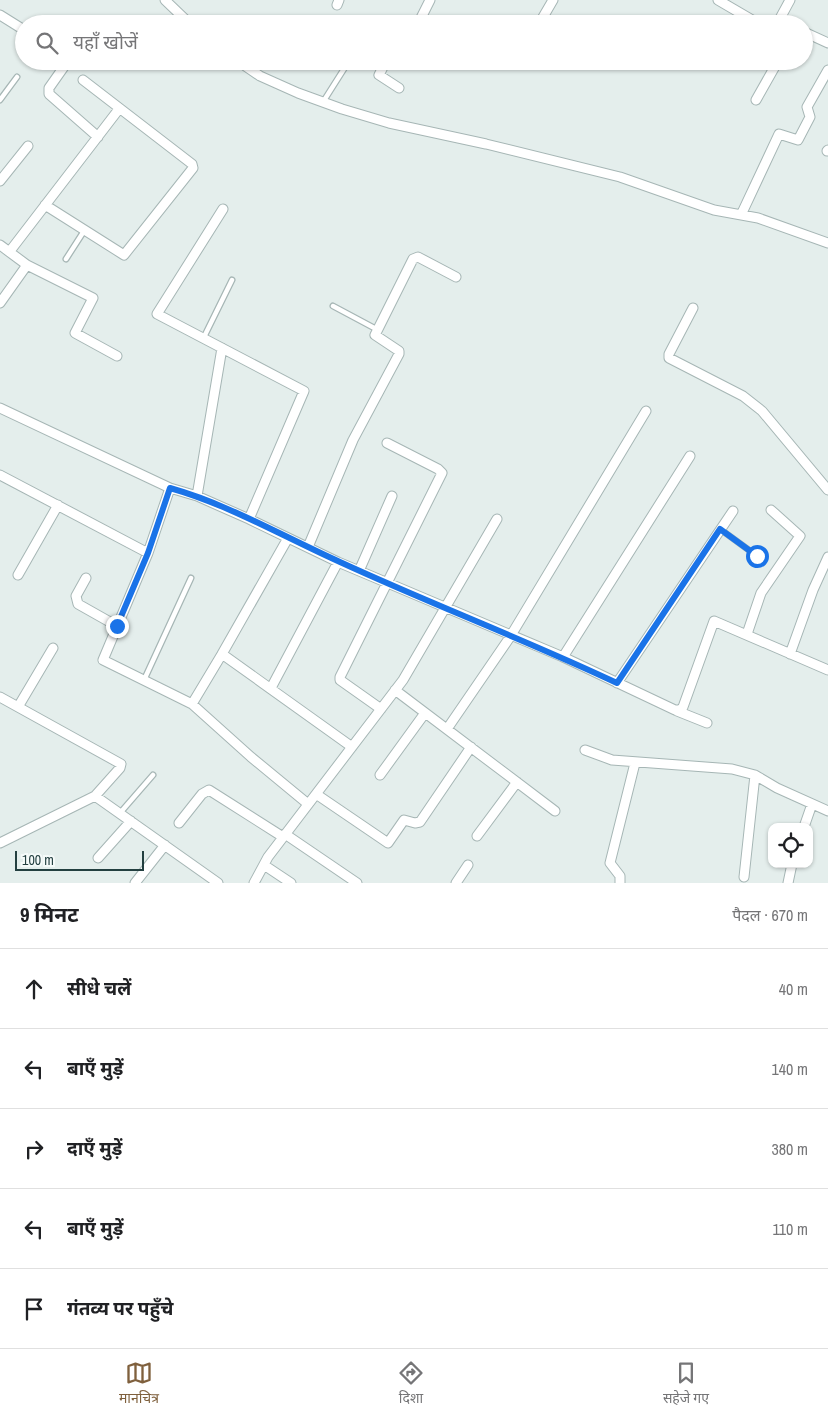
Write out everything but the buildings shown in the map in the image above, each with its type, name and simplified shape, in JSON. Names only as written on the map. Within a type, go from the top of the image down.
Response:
[{"type":"street","points":[[165,0],[181,15]]},
{"type":"street","points":[[422,15],[430,0]]},
{"type":"street","points":[[544,15],[553,0]]},
{"type":"street","points":[[718,0],[743,15]]},
{"type":"street","points":[[782,15],[790,0]]},
{"type":"street","points":[[0,15],[15,24]]},
{"type":"street","points":[[813,36],[828,43]]},
{"type":"street","points":[[62,70],[49,88],[49,94],[98,137]]},
{"type":"street","points":[[251,70],[260,76],[323,102],[389,123],[486,144],[620,177],[714,210],[758,218],[828,243]]},
{"type":"street","points":[[382,70],[379,76],[399,88]]},
{"type":"street","points":[[756,100],[773,70]]},
{"type":"street","points":[[741,215],[779,134],[798,140],[810,117],[808,107],[828,70]]},
{"type":"street","points":[[46,205],[120,255],[126,255],[193,168],[192,164],[82,80]]},
{"type":"street","points":[[10,251],[119,109]]},
{"type":"street","points":[[0,181],[28,146]]},
{"type":"street","points":[[223,209],[157,314],[304,391],[249,519]]},
{"type":"street","points":[[0,245],[27,264],[93,298],[75,335],[117,356]]},
{"type":"street","points":[[308,547],[353,440],[399,354],[397,350],[375,337],[415,257],[456,277]]},
{"type":"street","points":[[0,302],[27,264]]},
{"type":"street","points":[[693,308],[669,354],[669,358],[743,396],[762,411],[828,490]]},
{"type":"street","points":[[197,496],[222,348]]},
{"type":"street","points":[[0,408],[170,488],[197,496],[338,562],[510,637],[562,657],[677,711],[707,723]]},
{"type":"street","points":[[447,729],[510,637],[646,411]]},
{"type":"street","points":[[381,709],[340,679],[442,474],[438,469],[387,443]]},
{"type":"street","points":[[562,657],[690,456]]},
{"type":"street","points":[[1,477],[148,553]]},
{"type":"street","points":[[170,488],[148,553],[103,660],[192,704],[308,804]]},
{"type":"street","points":[[359,571],[392,496]]},
{"type":"street","points":[[18,575],[58,506]]},
{"type":"street","points":[[747,634],[762,593],[800,536],[771,510]]},
{"type":"street","points":[[617,683],[733,511]]},
{"type":"street","points":[[254,883],[284,836],[404,680],[497,520]]},
{"type":"street","points":[[192,704],[288,538]]},
{"type":"street","points":[[790,654],[813,590],[828,557]]},
{"type":"street","points":[[271,688],[338,562]]},
{"type":"street","points":[[86,578],[76,596],[78,604],[117,626]]},
{"type":"street","points":[[677,711],[683,707],[712,622],[717,621],[828,670]]},
{"type":"street","points":[[18,707],[53,648]]},
{"type":"street","points":[[222,654],[352,747]]},
{"type":"street","points":[[395,690],[555,811]]},
{"type":"street","points":[[0,698],[121,764],[120,768],[95,796],[0,843]]},
{"type":"street","points":[[380,776],[425,713]]},
{"type":"street","points":[[316,794],[388,843],[404,820],[420,822],[471,747]]},
{"type":"street","points":[[585,750],[608,759],[634,763],[732,769],[755,775],[777,788],[828,811]]},
{"type":"street","points":[[620,883],[620,876],[610,863],[634,763]]},
{"type":"street","points":[[744,877],[755,775]]},
{"type":"street","points":[[477,836],[517,782]]},
{"type":"street","points":[[179,823],[202,794],[209,790],[357,883]]},
{"type":"street","points":[[95,796],[218,883]]},
{"type":"street","points":[[805,823],[812,804]]},
{"type":"street","points":[[98,858],[131,821]]},
{"type":"street","points":[[135,883],[165,845]]},
{"type":"street","points":[[264,865],[291,883]]},
{"type":"street","points":[[456,883],[468,865]]},
{"type":"street","points":[[788,883],[791,868]]},
{"type":"lane","points":[[323,102],[343,70]]},
{"type":"lane","points":[[0,100],[18,76]]},
{"type":"lane","points":[[66,259],[84,231]]},
{"type":"lane","points":[[203,339],[232,280]]},
{"type":"lane","points":[[334,306],[378,330]]},
{"type":"lane","points":[[720,529],[757,556]]},
{"type":"lane","points":[[144,680],[191,578]]},
{"type":"lane","points":[[120,813],[153,775]]},
{"type":"route","points":[[117,626],[148,553],[170,488],[197,496],[338,562],[510,637],[562,657],[617,683],[720,529],[757,556]]}]
